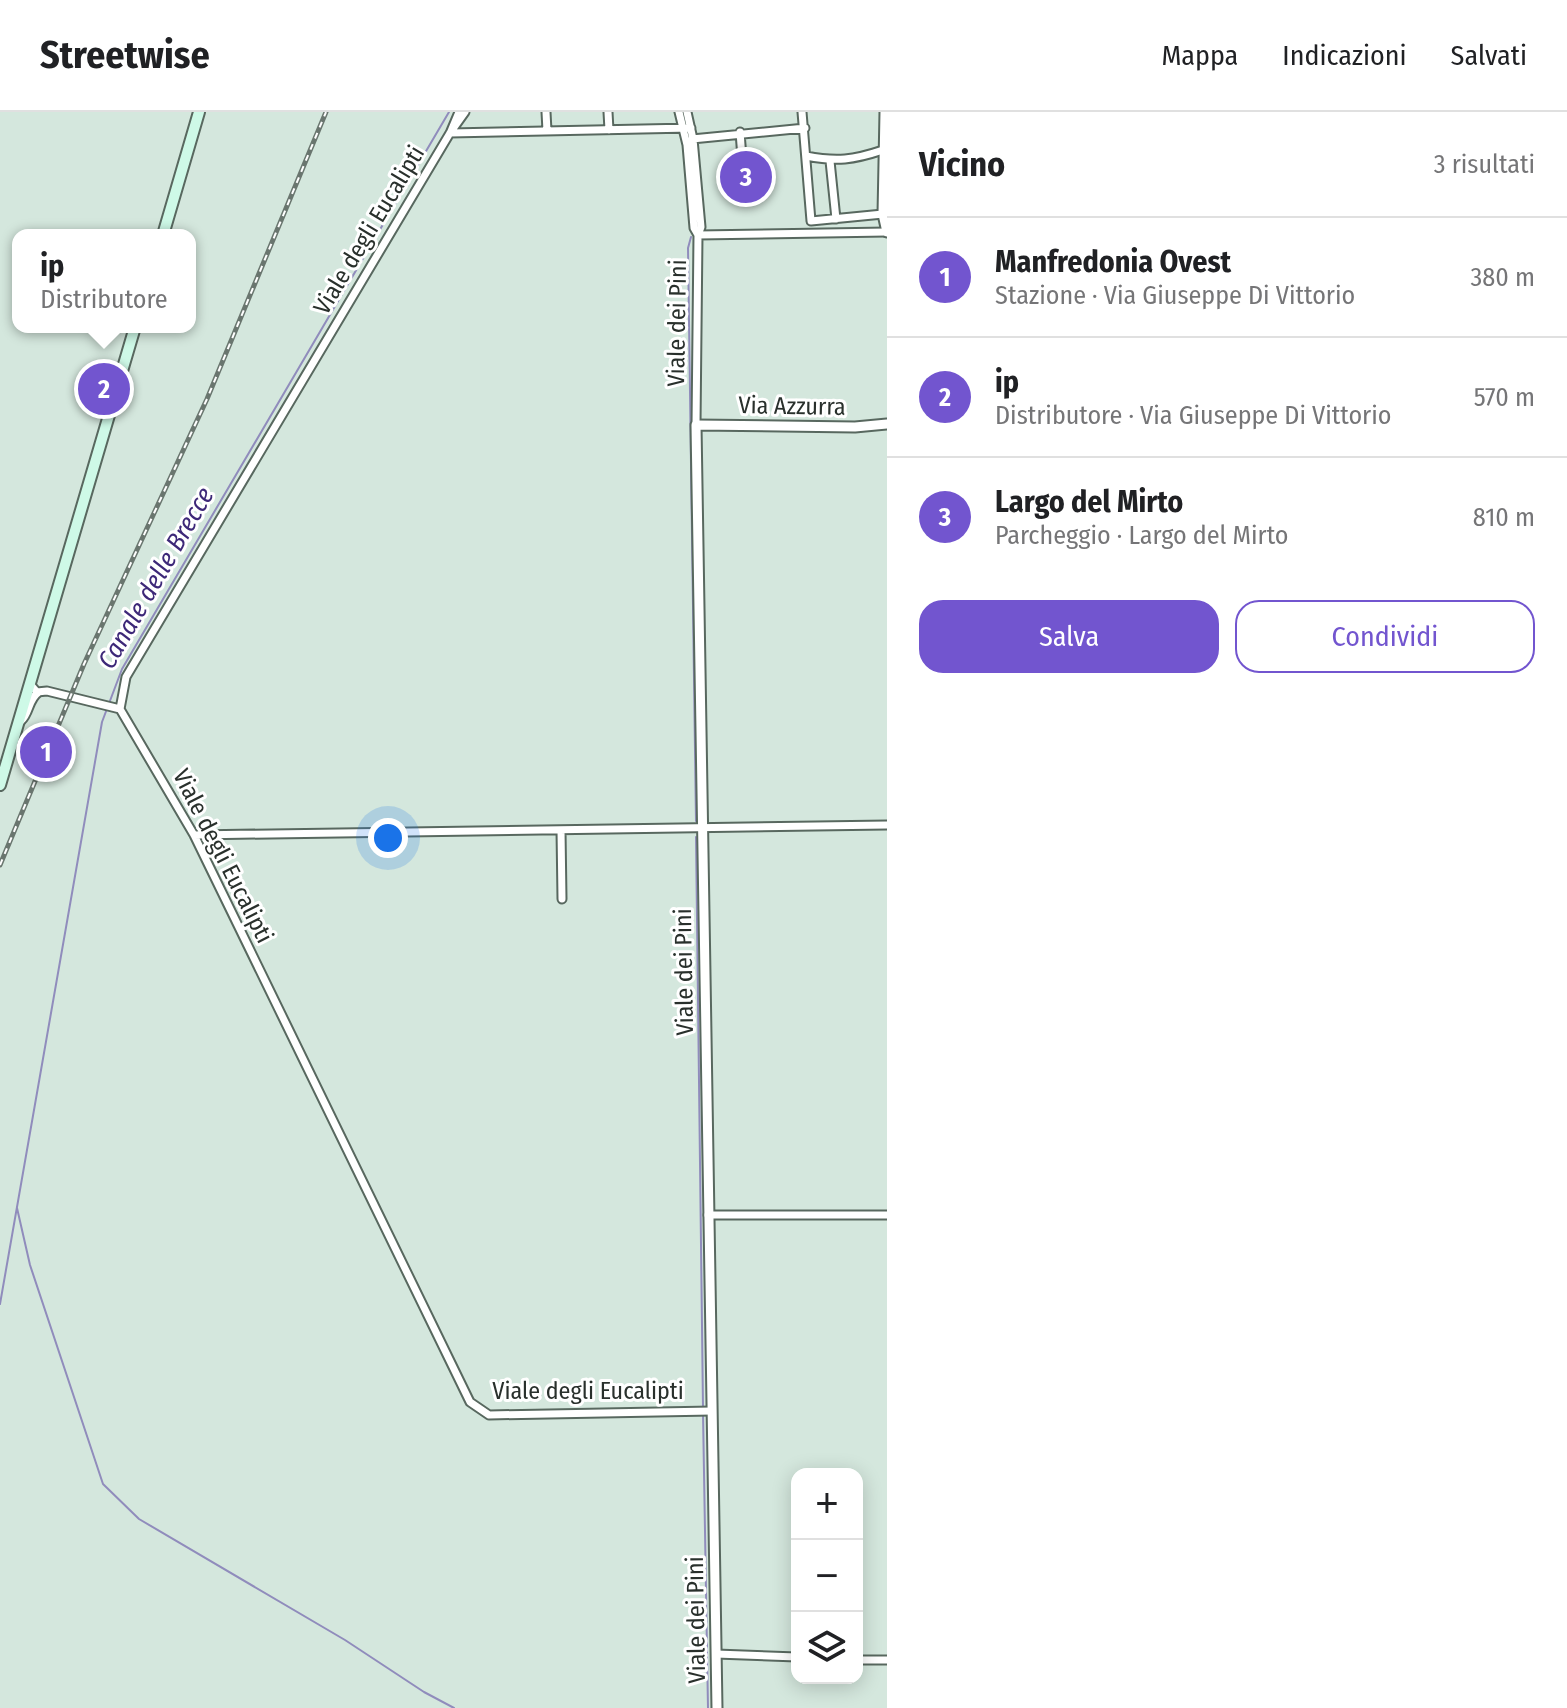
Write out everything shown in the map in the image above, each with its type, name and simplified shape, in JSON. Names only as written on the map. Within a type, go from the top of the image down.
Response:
[{"type":"main road","points":[[165,229],[199,112]]},
{"type":"main road","points":[[0,785],[133,333]]},
{"type":"street","name":"Viale degli Eucalipti","points":[[450,133],[459,112]]},
{"type":"street","name":"Viale degli Eucalipti","points":[[465,112],[126,677],[116,709],[194,835],[470,1402],[489,1415],[710,1411]]},
{"type":"street","points":[[546,112],[547,131]]},
{"type":"street","points":[[608,112],[609,130]]},
{"type":"street","name":"Viale dei Pini","points":[[679,112],[687,128]]},
{"type":"street","name":"Viale dei Pini","points":[[687,112],[701,227],[698,235],[696,425],[717,1708]]},
{"type":"street","points":[[802,112],[811,221],[883,214]]},
{"type":"street","points":[[698,235],[887,232],[883,214],[885,112]]},
{"type":"street","points":[[450,133],[687,128]]},
{"type":"street","points":[[689,139],[805,128]]},
{"type":"street","points":[[740,132],[744,184]]},
{"type":"street","points":[[806,156],[830,161],[854,160],[883,150]]},
{"type":"street","points":[[830,161],[836,219]]},
{"type":"street","name":"Via Azzurra","points":[[696,425],[855,427],[887,424]]},
{"type":"street","points":[[31,682],[43,691],[116,709]]},
{"type":"street","points":[[19,723],[25,717],[32,698],[43,691]]},
{"type":"street","points":[[194,835],[887,825]]},
{"type":"street","points":[[561,830],[562,899]]},
{"type":"street","points":[[708,1215],[887,1215]]},
{"type":"street","points":[[716,1654],[791,1657]]},
{"type":"street","points":[[863,1660],[887,1660]]},
{"type":"waterway","name":"Canale delle Brecce","points":[[0,1304],[102,722],[122,669],[449,112]]},
{"type":"waterway","points":[[691,237],[688,248],[696,821]]},
{"type":"waterway","points":[[696,837],[703,1407]]},
{"type":"waterway","points":[[17,1208],[30,1265],[103,1484],[139,1519],[454,1708]]},
{"type":"waterway","points":[[703,1413],[708,1708]]},
{"type":"railway","points":[[0,865],[84,664],[207,399],[326,112]]},
{"type":"place","name":"Largo del Mirto","points":[[746,177]]},
{"type":"place","name":"ip","points":[[104,389]]},
{"type":"place","name":"Manfredonia Ovest","points":[[46,752]]}]
